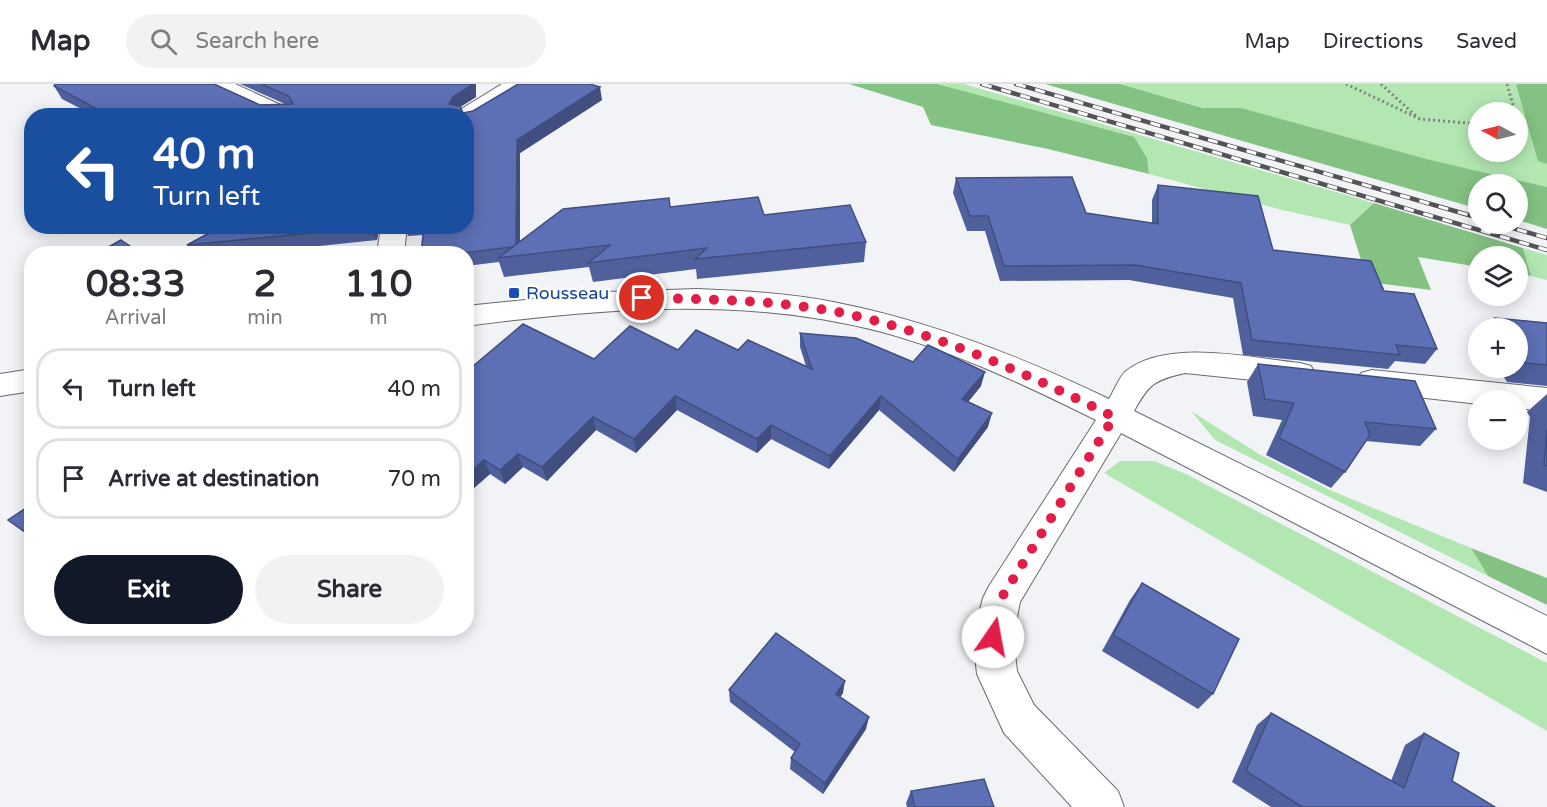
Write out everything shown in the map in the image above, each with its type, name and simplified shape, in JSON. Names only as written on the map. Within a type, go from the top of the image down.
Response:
[{"type":"street","points":[[218,84],[269,108]]},
{"type":"street","points":[[474,111],[517,84]]},
{"type":"street","points":[[474,315],[547,305],[642,298],[714,299],[794,305],[839,313],[940,340],[1031,375],[1547,636]]},
{"type":"street","points":[[1102,807],[1019,719],[997,674],[993,637],[1002,597],[1136,380],[1158,368],[1185,362],[1547,400]]},
{"type":"street","points":[[0,385],[24,381]]},
{"type":"path","points":[[1346,84],[1420,119],[1468,123]]},
{"type":"path","points":[[1381,84],[1420,119]]},
{"type":"path","points":[[1507,84],[1512,102]]},
{"type":"green space","points":[[849,84],[937,84],[1134,137],[1147,158],[1149,174],[1048,149],[931,125],[923,107]]},
{"type":"green space","points":[[937,84],[964,84],[1374,203],[1350,225],[1282,210],[1149,174],[1147,158]]},
{"type":"green space","points":[[1045,84],[1120,84],[1203,108],[1241,108],[1430,160],[1491,174],[1468,174],[1468,206]]},
{"type":"green space","points":[[1120,84],[1547,84],[1547,206],[1528,192],[1528,174],[1468,174],[1468,183]]},
{"type":"green space","points":[[1516,84],[1547,84],[1547,164],[1538,161],[1528,126],[1528,102],[1521,102]]},
{"type":"green space","points":[[1528,183],[1547,187],[1547,229],[1528,223]]},
{"type":"green space","points":[[1374,203],[1468,231],[1468,234],[1477,234],[1516,246],[1468,246],[1468,265],[1418,257],[1431,290],[1368,282],[1350,225]]},
{"type":"green space","points":[[1528,249],[1547,255],[1547,280],[1531,276],[1528,266]]},
{"type":"green space","points":[[1191,411],[1259,454],[1332,491],[1471,548],[1488,576],[1215,440]]},
{"type":"green space","points":[[1120,461],[1154,461],[1186,474],[1547,663],[1547,731],[1104,473]]},
{"type":"green space","points":[[1471,548],[1547,578],[1547,605],[1488,576]]},
{"type":"building","points":[[55,84],[214,84],[260,105],[293,104],[289,96],[261,84],[473,84],[453,97],[449,104],[461,108],[95,108],[54,86]]},
{"type":"building","points":[[518,84],[590,84],[600,87],[517,140],[516,244],[512,247],[474,252],[474,246],[422,246],[423,234],[474,234],[474,110]]},
{"type":"building","points":[[1072,177],[1086,213],[1158,224],[1158,185],[1258,196],[1273,250],[1371,261],[1384,291],[1414,294],[1437,349],[1396,345],[1400,355],[1252,340],[1241,283],[1135,265],[1004,266],[988,216],[970,216],[956,178]]},
{"type":"building","points":[[758,197],[764,215],[850,205],[866,242],[695,259],[707,248],[588,263],[610,245],[498,258],[563,209],[669,198],[670,207]]},
{"type":"building","points":[[207,234],[299,234],[187,245]]},
{"type":"building","points":[[121,240],[130,246],[110,246]]},
{"type":"building","points":[[1528,321],[1547,323],[1547,365],[1528,363]]},
{"type":"building","points":[[523,324],[594,359],[630,326],[678,350],[696,330],[738,350],[748,340],[812,369],[800,333],[856,338],[913,362],[928,345],[985,372],[962,399],[992,413],[958,459],[881,396],[830,456],[771,425],[757,439],[675,396],[634,439],[593,417],[542,467],[518,454],[500,470],[484,460],[474,469],[474,365]]},
{"type":"building","points":[[1258,364],[1415,381],[1436,429],[1365,422],[1370,435],[1345,472],[1279,438],[1294,403],[1265,399]]},
{"type":"building","points":[[1547,429],[1547,466],[1544,465]]},
{"type":"building","points":[[24,509],[24,531],[8,520]]},
{"type":"building","points":[[1142,583],[1239,639],[1213,694],[1113,635]]},
{"type":"building","points":[[776,633],[845,681],[836,694],[869,717],[825,783],[791,758],[800,744],[729,690]]},
{"type":"building","points":[[1271,713],[1404,788],[1424,733],[1459,753],[1452,781],[1495,807],[1302,807],[1246,771]]},
{"type":"building","points":[[984,779],[994,807],[915,807],[911,791]]},
{"type":"railway","points":[[982,84],[1547,250]]},
{"type":"railway","points":[[1016,84],[1468,215]]},
{"type":"railway","points":[[1528,233],[1547,238]]},
{"type":"place","name":"Rousseau","points":[[514,293]]},
{"type":"route","points":[[642,298],[714,299],[794,305],[839,313],[940,340],[1031,375],[1114,417],[1077,480],[1002,597],[993,637]]}]
